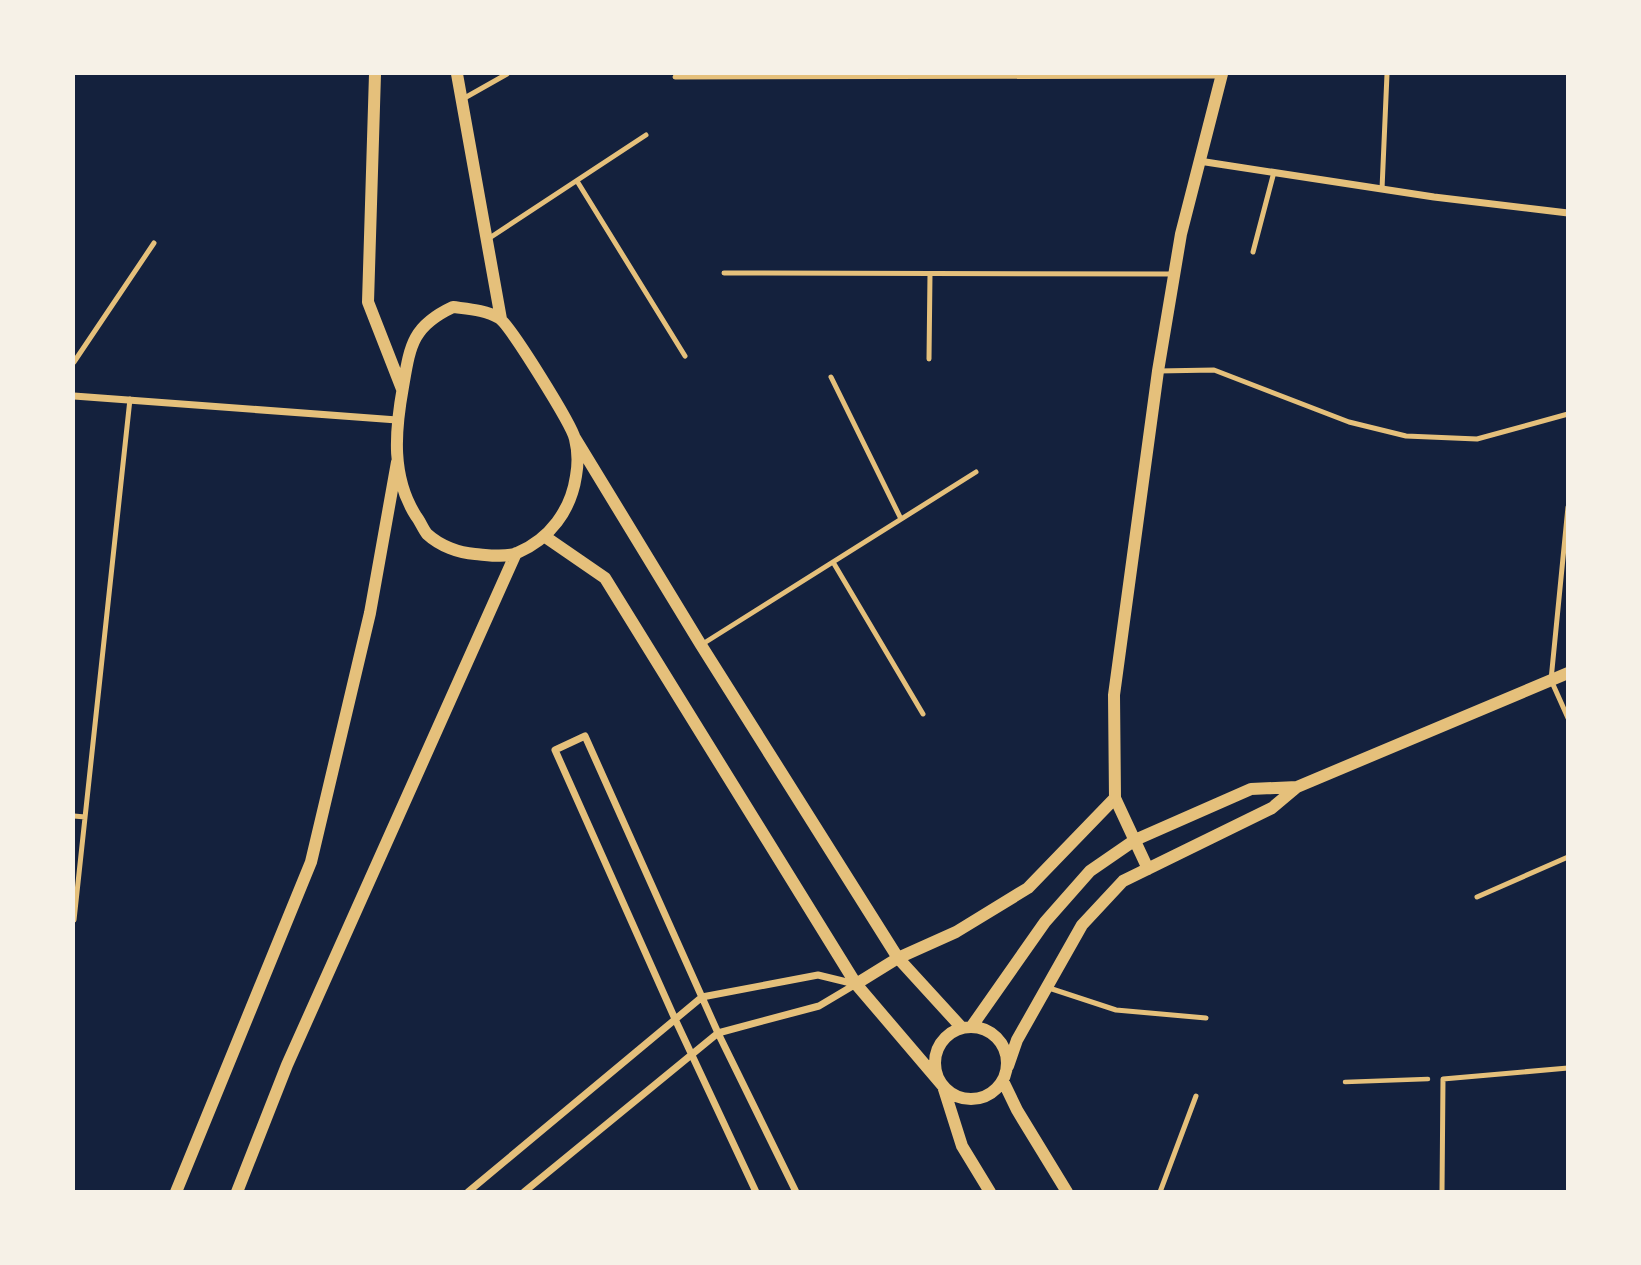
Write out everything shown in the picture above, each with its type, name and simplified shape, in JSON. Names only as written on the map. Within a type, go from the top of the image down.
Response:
[{"type":"street","points":[[375,74],[368,302],[403,389]]},
{"type":"street","points":[[457,74],[501,318],[542,379],[701,645],[898,958],[967,1027],[991,1032],[1004,1046],[1008,1066]]},
{"type":"street","points":[[1148,869],[1115,798],[1114,695],[1158,371],[1174,274],[1181,234],[1222,75]]},
{"type":"street","points":[[1199,161],[1382,189],[1567,213]]},
{"type":"street","points":[[176,1192],[311,862],[370,613],[397,462],[397,420],[412,348],[422,327],[434,316],[453,307],[474,309],[501,318]]},
{"type":"street","points":[[74,396],[397,420]]},
{"type":"street","points":[[397,462],[407,501],[428,534],[457,552],[491,556],[516,554],[544,536],[563,517],[574,490],[578,465],[575,438]]},
{"type":"street","points":[[544,536],[605,578],[856,984],[943,1086],[958,1097],[976,1100],[993,1093],[1003,1081],[1017,1040],[1082,925],[1123,881],[1272,808],[1297,787],[1567,673]]},
{"type":"street","points":[[237,1192],[288,1065],[516,554]]},
{"type":"street","points":[[756,1192],[675,1019],[555,750],[585,736],[718,1034],[796,1192]]},
{"type":"street","points":[[990,1192],[962,1146],[935,1069],[937,1051],[947,1036],[967,1027],[1045,922],[1090,871],[1135,840],[1251,789],[1297,787]]},
{"type":"street","points":[[524,1192],[718,1034],[819,1006],[898,958],[956,932],[1028,888],[1115,798]]},
{"type":"street","points":[[468,1192],[702,997],[818,975],[856,984]]},
{"type":"street","points":[[1003,1081],[1017,1110],[1067,1192]]},
{"type":"lane","points":[[461,100],[507,74]]},
{"type":"lane","points":[[1382,189],[1387,74]]},
{"type":"lane","points":[[675,77],[1222,75]]},
{"type":"lane","points":[[486,241],[646,135]]},
{"type":"lane","points":[[1253,252],[1274,172]]},
{"type":"lane","points":[[577,181],[685,356]]},
{"type":"lane","points":[[74,362],[154,243]]},
{"type":"lane","points":[[724,274],[1174,274]]},
{"type":"lane","points":[[929,359],[930,274]]},
{"type":"lane","points":[[1158,371],[1214,370],[1349,422],[1406,436],[1477,439],[1567,414]]},
{"type":"lane","points":[[831,377],[901,519]]},
{"type":"lane","points":[[74,920],[130,399]]},
{"type":"lane","points":[[701,645],[976,472]]},
{"type":"lane","points":[[1567,507],[1550,680],[1567,718]]},
{"type":"lane","points":[[832,562],[923,714]]},
{"type":"lane","points":[[74,816],[85,817]]},
{"type":"lane","points":[[1477,897],[1567,857]]},
{"type":"lane","points":[[1048,988],[1116,1010],[1206,1018]]},
{"type":"lane","points":[[1442,1192],[1443,1079],[1567,1068]]},
{"type":"lane","points":[[1160,1192],[1196,1096]]},
{"type":"path","points":[[1345,1082],[1443,1079]]}]
